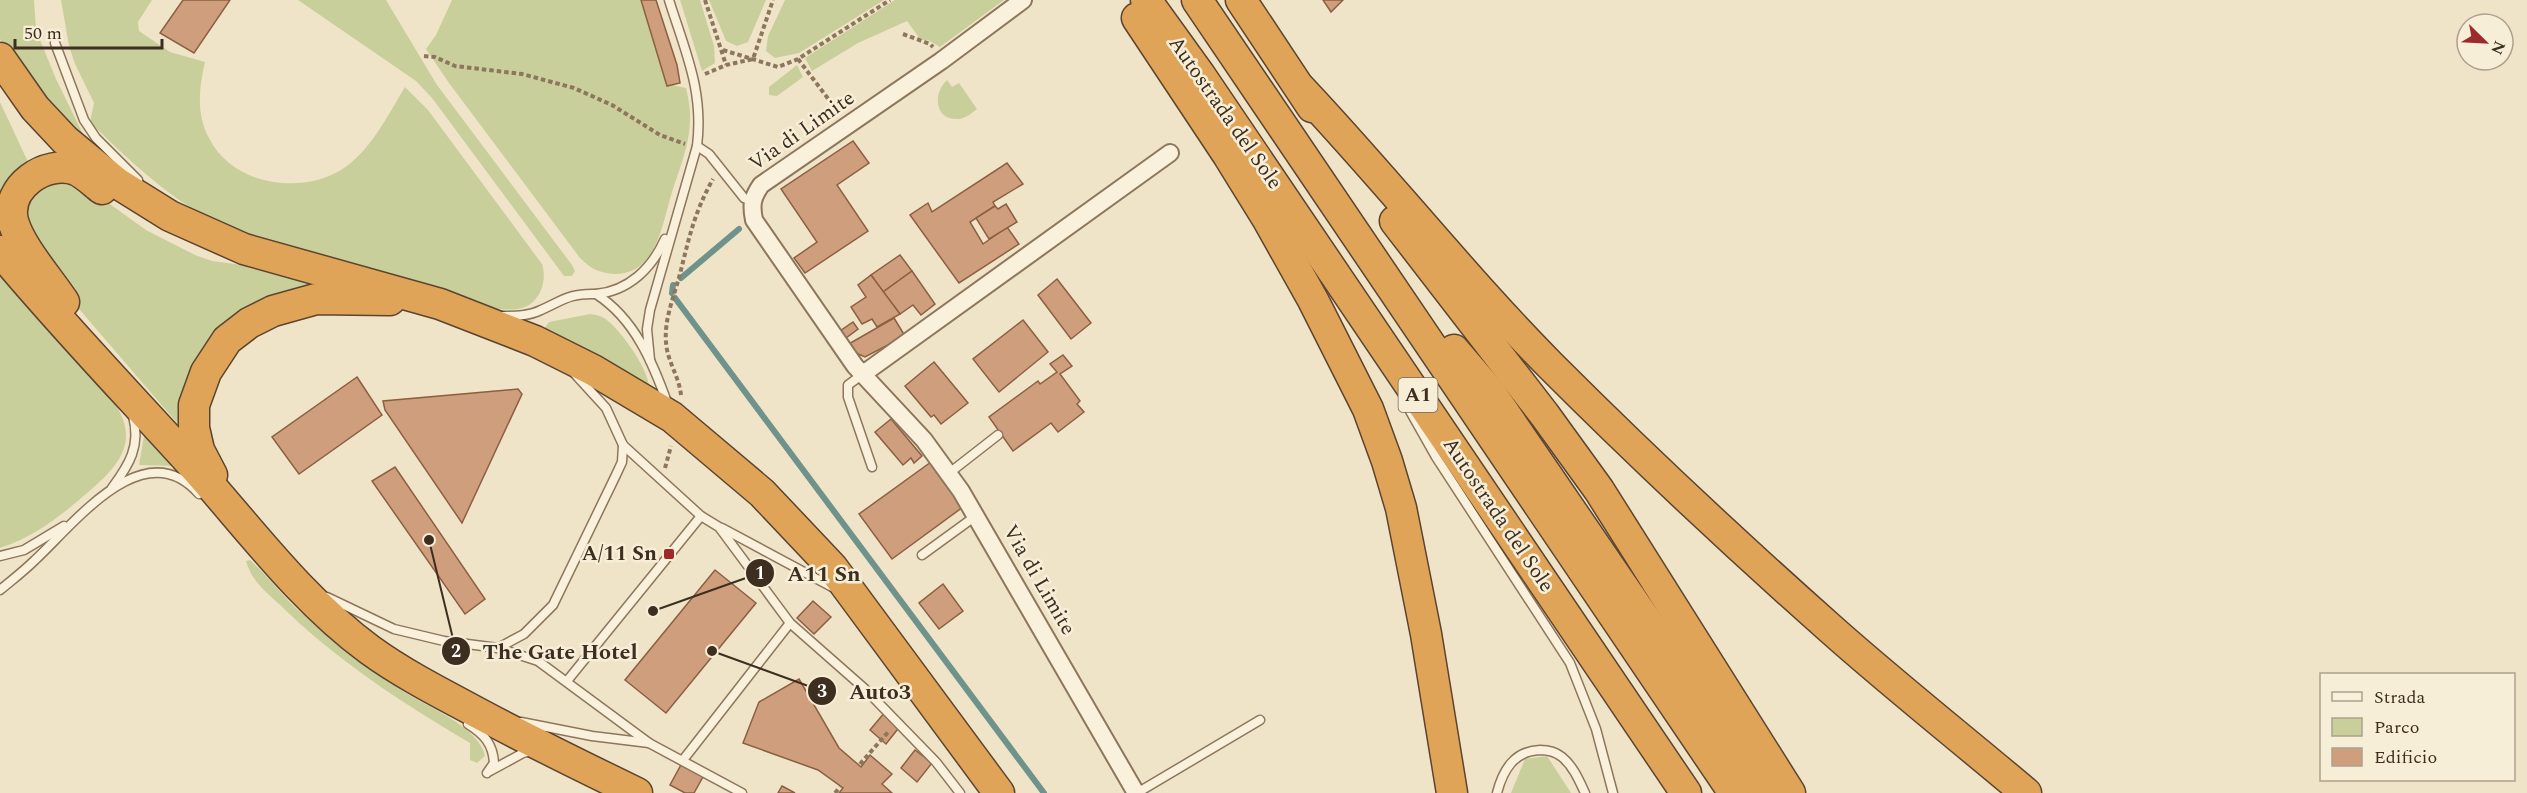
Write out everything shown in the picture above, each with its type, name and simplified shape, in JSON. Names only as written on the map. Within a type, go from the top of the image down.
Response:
[{"type":"highway","points":[[1126,0],[1267,218],[1313,300],[1368,409],[1401,508],[1426,634],[1452,793]]},
{"type":"highway","name":"Autostrada del Sole","points":[[1146,0],[1200,75],[1380,339],[1686,793]]},
{"type":"highway","name":"Autostrada del Sole","points":[[1197,0],[1734,793]]},
{"type":"highway","points":[[1241,0],[1301,89],[1332,140],[1599,490],[1790,793]]},
{"type":"highway","points":[[0,58],[35,108],[65,140],[117,183],[170,216],[244,249],[433,302],[550,348],[672,417],[762,493],[832,567],[999,793]]},
{"type":"highway","points":[[1301,89],[1501,314],[1610,424],[1825,623],[2026,793]]},
{"type":"highway","points":[[81,345],[75,318],[27,249],[13,218],[15,203],[22,188],[31,177],[44,170],[60,167],[77,170],[146,218],[175,235],[215,252],[286,260]]},
{"type":"highway","points":[[0,251],[81,345],[148,415],[246,535],[331,618],[370,650],[471,717],[552,751],[637,793]]},
{"type":"highway","points":[[1387,281],[1421,320],[1452,348],[1490,392],[1736,752],[1768,793]]},
{"type":"highway","points":[[246,535],[199,450],[194,428],[194,405],[206,372],[227,340],[249,323],[273,311],[316,299],[433,302]]},
{"type":"street","name":"Via di Limite","points":[[1023,0],[941,61],[760,185],[751,206],[754,220],[855,366],[924,440],[976,515],[1136,793]]},
{"type":"street","points":[[863,374],[1170,153]]},
{"type":"lane","points":[[650,360],[647,329],[650,310],[697,144],[700,110],[694,80],[669,0]]},
{"type":"lane","points":[[55,43],[84,120],[96,138],[122,167],[146,187]]},
{"type":"lane","points":[[697,144],[709,154],[744,198],[752,201]]},
{"type":"lane","points":[[154,194],[206,234]]},
{"type":"lane","points":[[433,302],[499,316],[523,316],[541,310],[569,295],[596,294],[614,290],[642,273],[658,254],[675,217]]},
{"type":"lane","points":[[596,294],[607,301],[628,322],[650,360],[672,417]]},
{"type":"lane","points":[[1380,339],[1401,391]]},
{"type":"lane","points":[[81,345],[133,416],[136,432],[135,448],[129,465],[110,491]]},
{"type":"lane","points":[[550,348],[606,408],[623,445],[701,516],[824,580],[866,612]]},
{"type":"lane","points":[[863,374],[848,385],[848,397],[872,467]]},
{"type":"lane","points":[[1405,401],[1436,457],[1570,663],[1596,729],[1611,790]]},
{"type":"lane","points":[[948,474],[998,435]]},
{"type":"lane","points":[[498,648],[524,634],[553,605],[622,462],[623,445]]},
{"type":"lane","points":[[0,590],[35,561],[75,520],[110,491],[135,476],[151,472],[167,473],[179,478],[203,498]]},
{"type":"lane","points":[[922,555],[976,515]]},
{"type":"lane","points":[[567,681],[701,516]]},
{"type":"lane","points":[[0,556],[24,550],[75,520]]},
{"type":"lane","points":[[719,527],[790,623],[866,689],[936,762],[960,793]]},
{"type":"lane","points":[[290,579],[394,629],[444,641],[498,648],[538,661],[649,743],[742,793]]},
{"type":"lane","points":[[683,760],[790,623]]},
{"type":"lane","points":[[414,679],[435,703]]},
{"type":"lane","points":[[471,717],[649,743]]},
{"type":"lane","points":[[471,717],[492,748],[494,763],[487,773],[523,753],[536,750],[552,751]]},
{"type":"lane","points":[[1136,793],[1260,720]]},
{"type":"lane","points":[[1497,793],[1507,766],[1518,755],[1538,750],[1560,755],[1571,766],[1585,793]]},
{"type":"path","points":[[705,0],[726,64]]},
{"type":"path","points":[[753,60],[773,0]]},
{"type":"path","points":[[723,50],[778,67],[798,59],[890,0]]},
{"type":"path","points":[[903,34],[930,44],[941,61]]},
{"type":"path","points":[[424,56],[435,57],[455,66],[522,74],[574,88],[612,105],[670,139],[685,144],[697,144]]},
{"type":"path","points":[[798,59],[848,126]]},
{"type":"path","points":[[694,80],[726,64],[753,60]]},
{"type":"path","points":[[671,305],[690,229],[700,204],[720,167]]},
{"type":"path","points":[[860,764],[897,721]]},
{"type":"path","points":[[835,793],[840,787]]},
{"type":"green space","points":[[0,0],[34,0],[36,30],[56,79],[83,134],[79,138],[16,64],[0,39]]},
{"type":"green space","points":[[61,0],[152,0],[138,22],[139,31],[170,52],[205,62],[201,81],[200,110],[209,138],[220,154],[234,166],[268,181],[306,182],[325,178],[341,170],[370,143],[405,87],[428,110],[542,264],[544,278],[540,292],[531,303],[518,309],[507,310],[467,303],[287,252],[237,233],[196,211],[148,176],[90,122],[94,103],[69,46]]},
{"type":"green space","points":[[298,0],[386,0],[437,85],[572,265],[575,271],[572,276],[564,276],[432,98],[416,81]]},
{"type":"green space","points":[[452,0],[641,0],[667,84],[686,88],[690,125],[687,145],[661,230],[650,255],[641,265],[630,271],[611,274],[597,270],[580,258],[449,83],[426,49],[436,35]]},
{"type":"green space","points":[[680,0],[700,0],[714,46],[715,63],[702,71]]},
{"type":"green space","points":[[709,0],[766,0],[748,42],[737,46],[726,41]]},
{"type":"green space","points":[[785,0],[884,0],[799,53],[775,58],[766,51],[768,36]]},
{"type":"green space","points":[[895,0],[1004,0],[940,47],[928,40],[919,40],[907,21],[858,43],[812,71],[805,58]]},
{"type":"green space","points":[[797,65],[803,77],[777,96],[769,95],[769,87]]},
{"type":"green space","points":[[947,80],[952,87],[959,83],[977,109],[959,119],[945,116],[938,106],[938,99],[939,92]]},
{"type":"green space","points":[[0,102],[29,164],[0,219]]},
{"type":"green space","points":[[60,178],[89,189],[146,230],[195,255],[212,261],[297,272],[345,286],[278,299],[178,424],[73,302],[22,217],[28,196]]},
{"type":"green space","points":[[0,272],[51,327],[113,401],[122,417],[126,432],[125,445],[120,457],[103,479],[51,522],[22,539],[0,548]]},
{"type":"green space","points":[[590,314],[604,318],[620,333],[644,370],[649,386],[542,332],[549,322]]},
{"type":"green space","points":[[145,430],[175,466],[139,465]]},
{"type":"green space","points":[[250,560],[292,604],[323,632],[404,692],[463,727],[481,746],[485,756],[477,763],[470,760],[470,743],[395,696],[323,644],[259,585],[248,568],[246,561]]},
{"type":"green space","points":[[1547,756],[1571,793],[1511,793],[1525,759]]},
{"type":"building","points":[[183,0],[230,0],[194,53],[160,33]]},
{"type":"building","points":[[641,0],[656,0],[677,65],[680,83],[667,86]]},
{"type":"building","points":[[1323,0],[1343,0],[1331,12]]},
{"type":"building","points":[[853,141],[869,163],[837,185],[868,231],[805,273],[794,258],[817,242],[781,189]]},
{"type":"building","points":[[1007,163],[1023,184],[993,202],[995,206],[970,222],[983,244],[1007,227],[1019,244],[959,283],[910,215],[928,203],[932,212]]},
{"type":"building","points":[[1006,204],[1017,222],[989,239],[976,218],[995,206],[998,209]]},
{"type":"building","points":[[900,255],[912,271],[883,292],[871,275]]},
{"type":"building","points":[[912,271],[935,304],[921,315],[913,305],[900,314],[883,292]]},
{"type":"building","points":[[871,275],[900,314],[877,327],[872,319],[862,324],[851,307],[866,297],[858,285]]},
{"type":"building","points":[[1057,279],[1091,323],[1071,339],[1038,295]]},
{"type":"building","points":[[894,318],[905,336],[865,357],[854,352],[847,345]]},
{"type":"building","points":[[1023,320],[1048,352],[999,392],[973,359]]},
{"type":"building","points":[[853,322],[858,329],[846,338],[840,331]]},
{"type":"building","points":[[1063,355],[1072,366],[1060,374],[1080,401],[1077,404],[1084,412],[1058,432],[1051,423],[1013,451],[989,417],[1038,381],[1040,384],[1057,372],[1050,364]]},
{"type":"building","points":[[934,362],[968,403],[941,424],[934,415],[931,417],[905,386]]},
{"type":"building","points":[[357,377],[382,415],[299,474],[272,437]]},
{"type":"building","points":[[518,389],[522,394],[462,523],[385,410],[383,401]]},
{"type":"building","points":[[891,419],[922,456],[914,463],[911,458],[903,465],[875,432]]},
{"type":"building","points":[[931,462],[963,507],[892,559],[859,514]]},
{"type":"building","points":[[395,467],[485,599],[465,614],[372,481]]},
{"type":"building","points":[[715,570],[756,603],[666,713],[625,680]]},
{"type":"building","points":[[943,584],[963,611],[939,629],[919,603]]},
{"type":"building","points":[[813,601],[831,617],[814,634],[797,618]]},
{"type":"building","points":[[799,679],[839,748],[861,767],[870,755],[892,774],[882,784],[892,793],[839,793],[843,788],[818,770],[743,743],[759,702]]},
{"type":"building","points":[[885,712],[901,725],[886,744],[870,730]]},
{"type":"building","points":[[915,750],[932,763],[917,782],[901,768]]},
{"type":"building","points":[[682,763],[704,775],[694,793],[685,793],[670,785]]},
{"type":"building","points":[[782,786],[795,793],[778,793]]},
{"type":"waterway","points":[[681,278],[739,229]]},
{"type":"waterway","points":[[672,293],[673,285]]},
{"type":"waterway","points":[[675,298],[1044,793]]},
{"type":"place","name":"The Gate Hotel","points":[[429,540]]},
{"type":"place","name":"A/11 Sn","points":[[669,554]]},
{"type":"place","name":"A11 Sn","points":[[653,611]]},
{"type":"place","name":"Auto3","points":[[712,651]]}]
